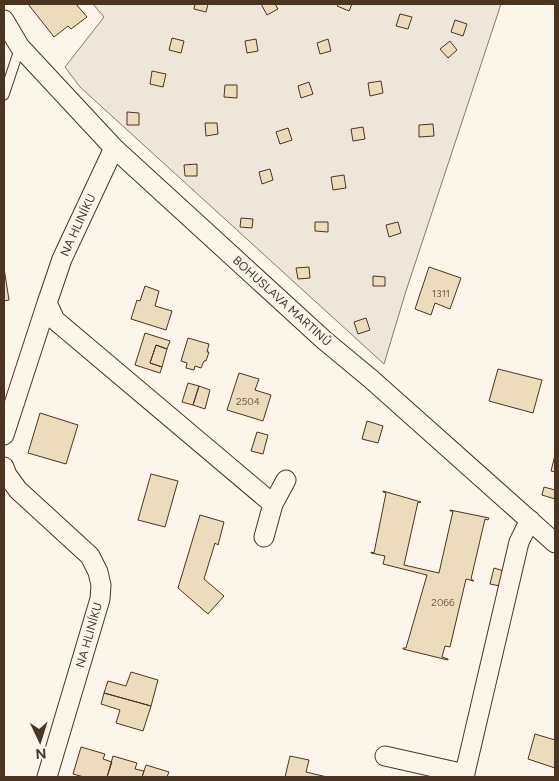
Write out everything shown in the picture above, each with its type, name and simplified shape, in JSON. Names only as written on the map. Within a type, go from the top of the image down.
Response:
[{"type":"street","name":"BOHUSLAVA MARTINŮ","points":[[4,20],[20,47],[114,148],[324,340],[371,379],[555,543]]},
{"type":"street","name":"NA HLINÍKU","points":[[4,435],[62,259],[114,148]]},
{"type":"street","points":[[48,303],[56,320],[272,504]]},
{"type":"street","name":"NA HLINÍKU","points":[[4,467],[6,475],[18,490],[90,556],[98,572],[101,585],[100,599],[47,777]]},
{"type":"street","points":[[264,537],[272,504],[286,480]]},
{"type":"street","points":[[385,756],[464,776],[519,542],[530,520]]},
{"type":"lane","points":[[4,96],[20,47]]},
{"type":"shaded area","points":[[93,4],[501,4],[406,291],[384,364],[80,87],[65,67],[104,17]]},
{"type":"building","points":[[28,4],[76,4],[87,17],[71,29],[68,26],[54,37]]},
{"type":"building","points":[[195,4],[208,4],[206,12],[194,9]]},
{"type":"building","points":[[261,4],[275,4],[278,9],[267,15]]},
{"type":"building","points":[[339,4],[352,4],[349,11],[337,6]]},
{"type":"building","points":[[400,14],[412,17],[408,29],[396,26]]},
{"type":"building","points":[[455,20],[467,24],[463,36],[451,32]]},
{"type":"building","points":[[172,38],[184,41],[181,53],[169,50]]},
{"type":"building","points":[[256,39],[258,51],[247,53],[245,41]]},
{"type":"building","points":[[328,39],[331,51],[320,54],[317,43]]},
{"type":"building","points":[[450,41],[457,50],[448,58],[440,49]]},
{"type":"building","points":[[152,71],[166,74],[163,87],[150,84]]},
{"type":"building","points":[[381,81],[383,93],[370,96],[368,83]]},
{"type":"building","points":[[309,82],[313,94],[301,98],[298,86]]},
{"type":"building","points":[[225,85],[237,85],[237,98],[224,97]]},
{"type":"building","points":[[127,112],[139,113],[139,125],[127,125]]},
{"type":"building","points":[[205,123],[217,123],[218,134],[206,136]]},
{"type":"building","points":[[433,124],[434,136],[419,137],[419,125]]},
{"type":"building","points":[[363,127],[365,139],[353,141],[351,129]]},
{"type":"building","points":[[288,128],[292,140],[280,144],[276,132]]},
{"type":"building","points":[[197,164],[197,176],[185,176],[184,165]]},
{"type":"building","points":[[270,169],[273,180],[262,184],[259,172]]},
{"type":"building","points":[[344,175],[346,188],[333,190],[331,177]]},
{"type":"building","points":[[241,218],[253,219],[252,228],[240,227]]},
{"type":"building","points":[[315,222],[328,222],[328,232],[315,231]]},
{"type":"building","points":[[398,222],[401,233],[389,237],[386,225]]},
{"type":"building","points":[[309,267],[310,278],[298,279],[296,268]]},
{"type":"building","points":[[429,267],[461,278],[450,309],[435,303],[431,315],[415,309]]},
{"type":"building","points":[[4,268],[9,300],[4,301]]},
{"type":"building","points":[[373,276],[385,277],[385,286],[373,286]]},
{"type":"building","points":[[145,286],[159,291],[155,306],[172,311],[166,330],[131,319],[137,300],[140,301]]},
{"type":"building","points":[[366,318],[370,330],[358,334],[354,322]]},
{"type":"building","points":[[145,333],[170,341],[167,349],[156,345],[150,363],[162,367],[160,373],[135,365]]},
{"type":"building","points":[[188,338],[209,344],[206,361],[204,361],[201,368],[195,366],[194,370],[186,368],[187,363],[181,361]]},
{"type":"building","points":[[156,345],[167,349],[162,367],[150,363]]},
{"type":"building","points":[[498,369],[542,380],[533,413],[489,401]]},
{"type":"building","points":[[239,373],[259,379],[255,390],[271,395],[263,421],[227,410]]},
{"type":"building","points":[[188,383],[199,386],[193,405],[182,402]]},
{"type":"building","points":[[199,386],[210,390],[205,409],[193,405]]},
{"type":"building","points":[[40,413],[78,425],[66,464],[28,453]]},
{"type":"building","points":[[367,421],[383,426],[378,443],[362,439]]},
{"type":"building","points":[[257,432],[268,435],[263,454],[251,451]]},
{"type":"building","points":[[555,455],[555,472],[551,471]]},
{"type":"building","points":[[151,474],[178,481],[165,527],[138,520]]},
{"type":"building","points":[[544,487],[555,490],[555,499],[542,495]]},
{"type":"building","points":[[383,491],[421,502],[418,502],[404,565],[439,573],[453,511],[450,510],[489,518],[488,520],[485,519],[471,579],[474,581],[466,579],[450,647],[445,646],[442,657],[448,660],[403,649],[406,648],[427,575],[383,564],[385,556],[371,553],[374,553],[386,493]]},
{"type":"building","points":[[200,515],[224,522],[218,545],[215,543],[204,579],[224,596],[208,614],[178,588]]},
{"type":"building","points":[[494,568],[504,571],[500,586],[490,584]]},
{"type":"building","points":[[131,672],[158,680],[151,706],[104,693],[108,681],[126,686]]},
{"type":"building","points":[[104,693],[151,706],[143,731],[116,723],[120,710],[101,704]]},
{"type":"building","points":[[535,734],[555,740],[555,768],[528,759]]},
{"type":"building","points":[[81,747],[105,754],[103,759],[112,762],[107,777],[84,777],[73,774]]},
{"type":"building","points":[[113,756],[137,763],[135,769],[144,771],[142,777],[107,777]]},
{"type":"building","points":[[290,756],[309,760],[306,772],[327,777],[285,777]]},
{"type":"building","points":[[146,765],[169,772],[167,777],[142,777]]}]
